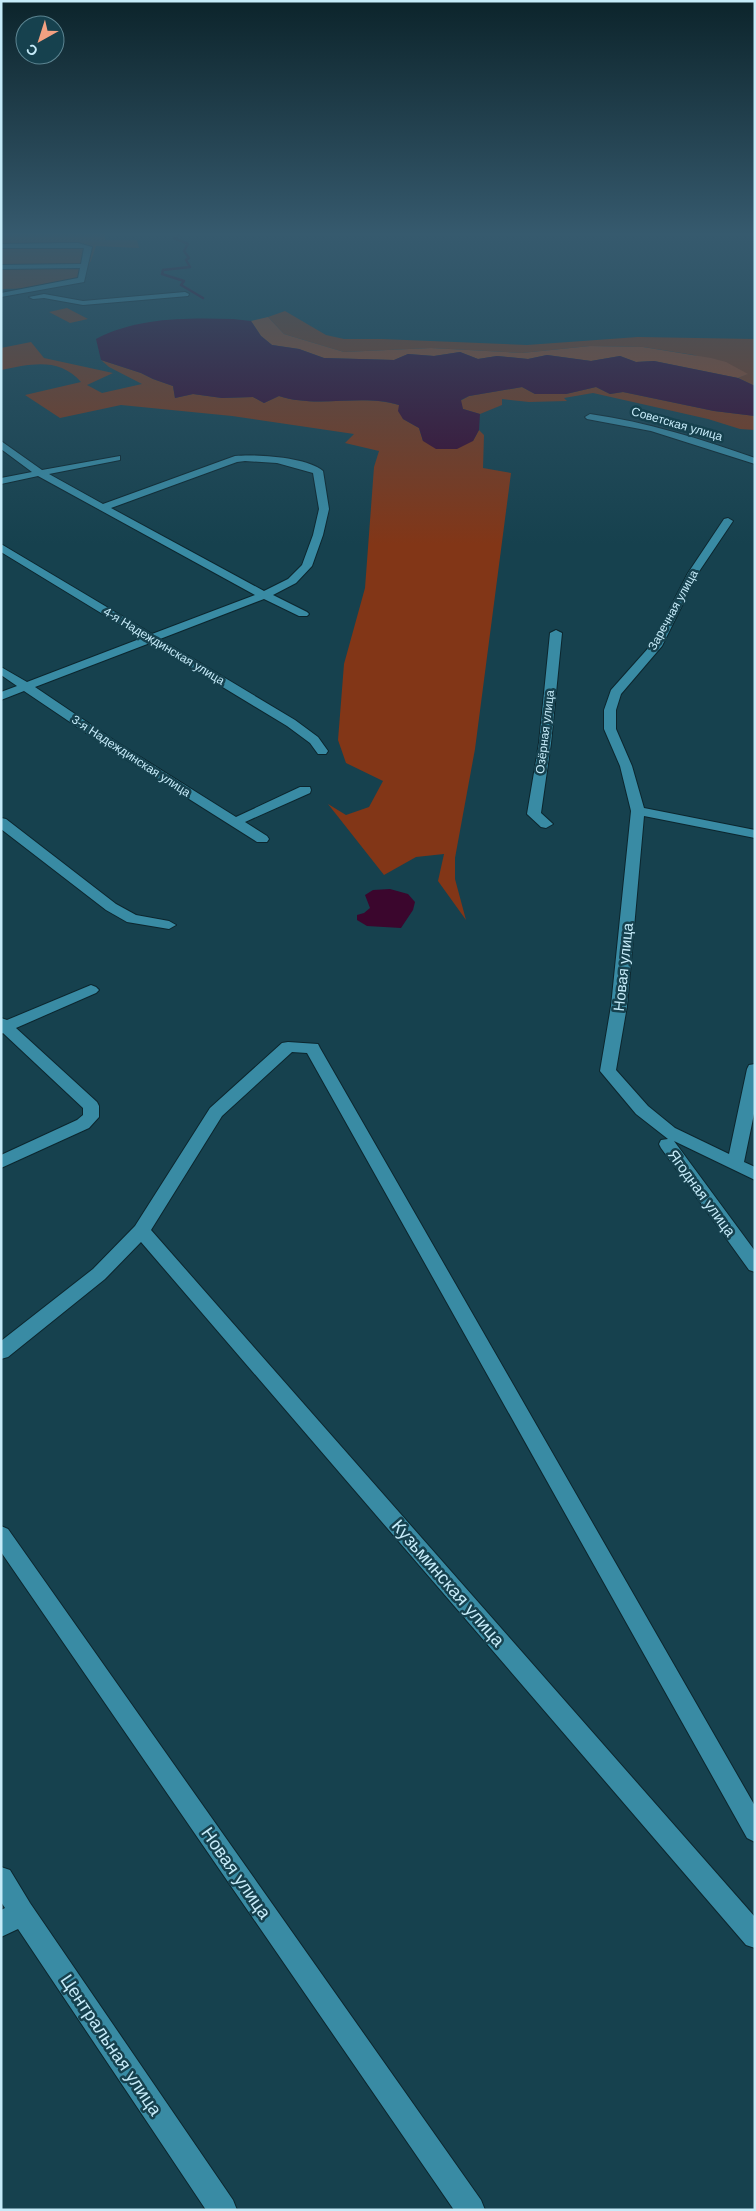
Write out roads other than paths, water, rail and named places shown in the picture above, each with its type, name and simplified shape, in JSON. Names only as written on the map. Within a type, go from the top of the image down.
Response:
[{"type":"street","name":"Советская улица","points":[[590,417],[614,419],[684,436],[755,460]]},
{"type":"street","points":[[1,444],[41,474],[264,596],[303,614]]},
{"type":"street","points":[[1,481],[117,458]]},
{"type":"street","points":[[1,696],[264,596],[292,581],[307,566],[318,535],[324,509],[318,471],[306,466],[258,458],[235,459],[103,507]]},
{"type":"street","name":"Заречная улица","points":[[638,811],[626,766],[610,729],[610,710],[615,693],[656,646],[693,573],[728,521]]},
{"type":"street","name":"4-я Надеждинская улица","points":[[1,547],[151,640],[291,723],[314,740],[322,751]]},
{"type":"street","name":"Озёрная улица","points":[[546,824],[534,814],[546,743],[556,633]]},
{"type":"street","name":"3-я Надеждинская улица","points":[[1,670],[114,746],[262,839]]},
{"type":"street","points":[[235,822],[305,790]]},
{"type":"street","points":[[638,811],[755,834]]},
{"type":"street","name":"Новая улица","points":[[638,811],[619,1006],[608,1071],[642,1110],[669,1132],[755,1174]]},
{"type":"street","points":[[1,822],[112,907],[132,919],[169,925]]},
{"type":"street","points":[[1,1162],[83,1124],[91,1117],[91,1106],[3,1027],[91,990]]},
{"type":"street","points":[[1,1352],[99,1274],[141,1231],[216,1112],[288,1047],[312,1048],[755,1830]]},
{"type":"street","points":[[735,1165],[755,1069]]},
{"type":"street","name":"Ягодная улица","points":[[667,1144],[755,1265]]},
{"type":"street","name":"Кузьминская улица","points":[[141,1231],[755,1936]]},
{"type":"street","name":"Новая улица","points":[[1,1535],[471,2210]]},
{"type":"street","name":"Центральная улица","points":[[1,1879],[11,1919],[223,2210]]}]
